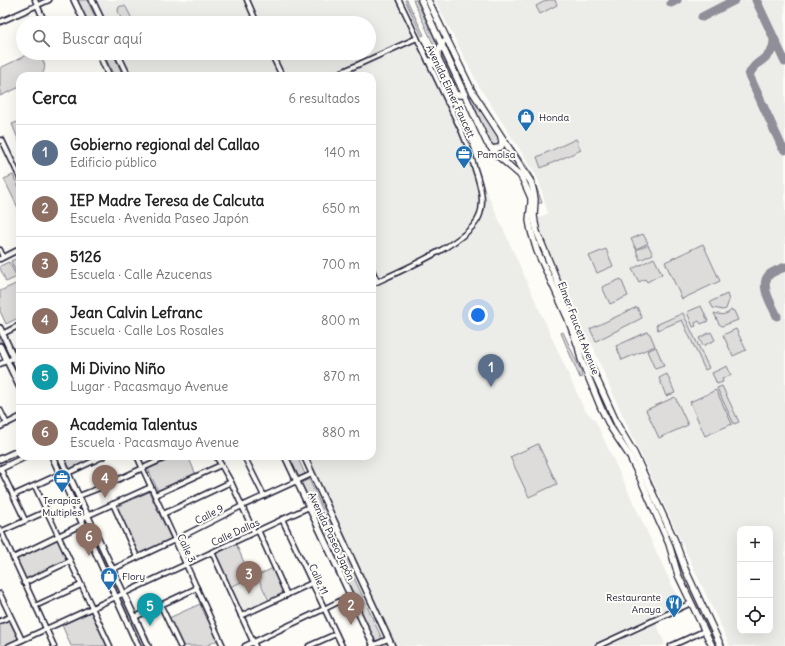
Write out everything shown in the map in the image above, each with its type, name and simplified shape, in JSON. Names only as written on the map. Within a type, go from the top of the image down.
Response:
[{"type":"highway","points":[[422,1],[428,0]]},
{"type":"highway","name":"Elmer Faucett Avenue","points":[[428,0],[472,91],[531,182],[535,198],[534,216],[537,232],[588,360],[618,426],[634,453],[675,541],[684,568],[721,646]]},
{"type":"highway","name":"Elmer Faucett Avenue","points":[[422,1],[487,143],[498,156],[520,175],[528,190],[531,198],[529,222],[537,251],[568,319],[581,359],[601,408],[611,428],[629,455],[641,480],[669,544],[678,574],[712,646]]},
{"type":"highway","points":[[447,39],[442,43],[438,51],[438,58],[455,94],[464,95]]},
{"type":"highway","points":[[428,61],[443,69]]},
{"type":"highway","points":[[448,102],[451,86]]},
{"type":"highway","points":[[492,149],[501,147],[501,136]]},
{"type":"highway","points":[[696,614],[704,611]]},
{"type":"main road","points":[[74,0],[82,16]]},
{"type":"main road","points":[[92,0],[100,16]]},
{"type":"main road","points":[[102,60],[107,72]]},
{"type":"main road","points":[[120,60],[126,72]]},
{"type":"main road","points":[[1,331],[16,362]]},
{"type":"main road","points":[[0,346],[16,380]]},
{"type":"main road","points":[[0,459],[16,452]]},
{"type":"main road","points":[[0,469],[19,460]]},
{"type":"main road","points":[[54,460],[138,646]]},
{"type":"main road","points":[[62,460],[148,646]]},
{"type":"main road","name":"Avenida Paseo Japón","points":[[287,460],[373,646]]},
{"type":"main road","name":"Avenida Paseo Japón","points":[[306,460],[392,646]]},
{"type":"main road","points":[[82,524],[92,524]]},
{"type":"street","points":[[35,0],[42,16]]},
{"type":"street","points":[[0,22],[49,0]]},
{"type":"street","points":[[247,0],[254,16]]},
{"type":"street","name":"Avenida Elmer Faucett","points":[[377,281],[405,269],[436,252],[466,232],[476,222],[479,216],[482,200],[470,150],[400,0]]},
{"type":"street","points":[[376,57],[417,38]]},
{"type":"street","points":[[274,60],[280,72]]},
{"type":"street","points":[[342,72],[368,60]]},
{"type":"street","points":[[1,140],[16,170]]},
{"type":"street","points":[[0,250],[2,258],[16,251]]},
{"type":"street","points":[[1,331],[16,326]]},
{"type":"street","points":[[0,364],[14,358]]},
{"type":"street","points":[[0,410],[7,424]]},
{"type":"street","points":[[0,427],[16,420]]},
{"type":"street","points":[[68,473],[96,460]]},
{"type":"street","name":"Calle 3","points":[[139,460],[224,646]]},
{"type":"street","points":[[79,496],[160,460]]},
{"type":"street","points":[[218,460],[256,531],[287,595]]},
{"type":"street","points":[[246,460],[264,496]]},
{"type":"street","points":[[155,495],[221,465]]},
{"type":"street","points":[[0,469],[25,520]]},
{"type":"street","points":[[14,495],[60,474]]},
{"type":"street","name":"Calle 9","points":[[113,569],[242,506],[312,474]]},
{"type":"street","points":[[164,514],[231,482]]},
{"type":"street","points":[[35,486],[110,646]]},
{"type":"street","points":[[13,558],[82,524],[88,516],[151,487]]},
{"type":"street","points":[[113,504],[137,557]]},
{"type":"street","name":"Calle Dallas","points":[[9,646],[308,506]]},
{"type":"street","points":[[47,510],[0,531],[54,646]]},
{"type":"street","name":"Calle 11","points":[[282,519],[342,646]]},
{"type":"street","points":[[212,552],[254,644]]},
{"type":"street","points":[[24,583],[70,561]]},
{"type":"street","points":[[241,616],[312,583]]},
{"type":"street","points":[[35,606],[81,585]]},
{"type":"street","points":[[135,617],[197,588]]},
{"type":"street","points":[[0,594],[22,640]]},
{"type":"street","points":[[245,646],[254,644],[350,596]]},
{"type":"street","points":[[598,646],[691,603]]},
{"type":"street","points":[[161,606],[180,646]]},
{"type":"street","points":[[0,621],[10,616]]},
{"type":"street","points":[[671,646],[704,631]]},
{"type":"street","points":[[309,646],[336,634]]},
{"type":"street","points":[[373,646],[388,638]]},
{"type":"shaded area","points":[[77,0],[87,0],[95,16],[85,16]]},
{"type":"shaded area","points":[[96,0],[398,0],[439,86],[584,409],[595,420],[682,607],[597,646],[396,646],[309,460],[376,460],[376,72],[129,72],[124,60],[376,60],[376,16],[104,16]]},
{"type":"shaded area","points":[[405,0],[407,0],[424,35],[422,36]]},
{"type":"shaded area","points":[[413,0],[416,0],[460,93],[456,93]]},
{"type":"shaded area","points":[[435,0],[785,0],[785,645],[730,646],[622,414],[593,346],[585,335],[547,253],[537,219],[548,213],[535,173],[480,88]]},
{"type":"shaded area","points":[[547,0],[555,0],[557,5],[540,14],[536,6]]},
{"type":"shaded area","points":[[125,6],[130,16],[120,16],[118,11],[119,7]]},
{"type":"shaded area","points":[[17,60],[43,60],[45,65],[43,72],[16,72],[16,89],[0,96],[0,68]]},
{"type":"shaded area","points":[[107,60],[116,60],[121,72],[112,72]]},
{"type":"shaded area","points":[[473,96],[500,139],[498,144],[494,145],[489,142],[476,109],[469,97]]},
{"type":"shaded area","points":[[16,122],[16,134],[12,124]]},
{"type":"shaded area","points":[[576,139],[581,150],[541,168],[537,157]]},
{"type":"shaded area","points":[[513,147],[532,174],[542,203],[537,203],[532,189],[510,148]]},
{"type":"shaded area","points":[[13,175],[16,181],[16,204],[4,179]]},
{"type":"shaded area","points":[[643,234],[648,243],[636,249],[631,239]]},
{"type":"shaded area","points":[[703,244],[720,281],[682,299],[665,262]]},
{"type":"shaded area","points":[[648,245],[653,254],[640,260],[636,250]]},
{"type":"shaded area","points":[[606,249],[613,266],[597,273],[589,256]]},
{"type":"shaded area","points":[[654,258],[662,274],[647,282],[645,279],[639,282],[632,269]]},
{"type":"shaded area","points":[[16,259],[16,272],[11,261]]},
{"type":"shaded area","points":[[9,262],[16,277],[6,282],[0,266]]},
{"type":"shaded area","points":[[621,279],[628,296],[610,304],[602,287]]},
{"type":"shaded area","points":[[16,284],[16,319],[6,324],[0,311],[0,291]]},
{"type":"shaded area","points":[[727,294],[729,300],[726,309],[723,310],[713,308],[710,302]]},
{"type":"shaded area","points":[[701,306],[708,321],[701,324],[699,321],[695,323],[696,326],[693,327],[687,312]]},
{"type":"shaded area","points":[[637,307],[642,318],[596,341],[590,329]]},
{"type":"shaded area","points":[[731,310],[734,311],[738,320],[722,326],[719,324],[714,313],[723,314]]},
{"type":"shaded area","points":[[683,313],[709,368],[705,370],[682,320],[658,330],[656,325]]},
{"type":"shaded area","points":[[0,328],[14,358],[7,361],[0,346]]},
{"type":"shaded area","points":[[736,329],[746,350],[733,356],[723,335]]},
{"type":"shaded area","points":[[563,332],[581,371],[582,377],[580,378],[561,333]]},
{"type":"shaded area","points":[[647,332],[650,334],[655,346],[622,360],[616,346]]},
{"type":"shaded area","points":[[711,332],[715,340],[703,346],[699,338]]},
{"type":"shaded area","points":[[656,347],[664,366],[655,369],[647,351]]},
{"type":"shaded area","points":[[587,365],[606,405],[604,406],[586,366]]},
{"type":"shaded area","points":[[727,366],[731,375],[722,379],[723,382],[717,384],[712,373]]},
{"type":"shaded area","points":[[667,374],[675,393],[666,396],[659,378]]},
{"type":"shaded area","points":[[722,386],[739,422],[734,424],[717,388]]},
{"type":"shaded area","points":[[716,390],[732,424],[705,436],[690,402]]},
{"type":"shaded area","points":[[675,397],[688,425],[659,438],[646,410]]},
{"type":"shaded area","points":[[538,444],[557,484],[529,497],[510,457]]},
{"type":"shaded area","points":[[16,454],[16,458],[0,466],[0,461]]},
{"type":"shaded area","points":[[55,460],[59,460],[83,512],[81,514]]},
{"type":"shaded area","points":[[65,460],[91,460],[70,470]]},
{"type":"shaded area","points":[[169,460],[190,460],[196,475],[158,491],[148,469]]},
{"type":"shaded area","points":[[291,460],[299,460],[305,474],[298,477]]},
{"type":"shaded area","points":[[309,479],[382,639],[375,641],[301,483]]},
{"type":"shaded area","points":[[107,489],[113,501],[103,506],[97,494]]},
{"type":"shaded area","points":[[149,492],[171,539],[138,554],[116,507]]},
{"type":"shaded area","points":[[91,529],[118,587],[115,589],[88,530]]},
{"type":"shaded area","points":[[57,539],[67,560],[26,580],[16,558]]},
{"type":"shaded area","points":[[236,544],[251,578],[230,587],[215,554]]},
{"type":"shaded area","points":[[679,561],[700,609],[697,610],[685,586],[679,567]]},
{"type":"shaded area","points":[[273,568],[284,594],[269,601],[257,576]]},
{"type":"shaded area","points":[[256,576],[267,600],[242,612],[232,587]]},
{"type":"shaded area","points":[[124,601],[145,646],[141,646],[122,603]]},
{"type":"shaded area","points":[[200,604],[218,640],[206,646],[183,646],[169,618]]},
{"type":"shaded area","points":[[91,612],[107,646],[71,646],[62,625]]},
{"type":"shaded area","points":[[703,615],[718,646],[714,646],[699,617]]},
{"type":"shaded area","points":[[9,620],[19,640],[5,646],[0,646],[0,624]]},
{"type":"shaded area","points":[[656,623],[665,644],[661,646],[605,646]]},
{"type":"taxiway","points":[[671,3],[677,0]]},
{"type":"taxiway","points":[[702,17],[735,0]]},
{"type":"taxiway","points":[[756,0],[785,62]]},
{"type":"taxiway","points":[[774,39],[771,51],[752,69],[749,75],[782,147],[785,150]]},
{"type":"taxiway","points":[[777,316],[769,301],[765,283],[770,274],[785,267]]},
{"type":"place","name":"Honda","points":[[526,132]]},
{"type":"place","name":"Pamolsa","points":[[464,169]]},
{"type":"place","name":"Gobierno regional del Callao","points":[[491,387]]},
{"type":"place","name":"Terapias Multiples","points":[[62,493]]},
{"type":"place","name":"Jean Calvin Lefranc","points":[[105,498]]},
{"type":"place","name":"Academia Talentus","points":[[89,556]]},
{"type":"place","name":"Flory","points":[[109,591]]},
{"type":"place","name":"5126","points":[[249,594]]},
{"type":"place","name":"Restaurante Anaya","points":[[674,618]]},
{"type":"place","name":"IEP Madre Teresa de Calcuta","points":[[351,625]]},
{"type":"place","name":"Mi Divino Niño","points":[[150,626]]}]
